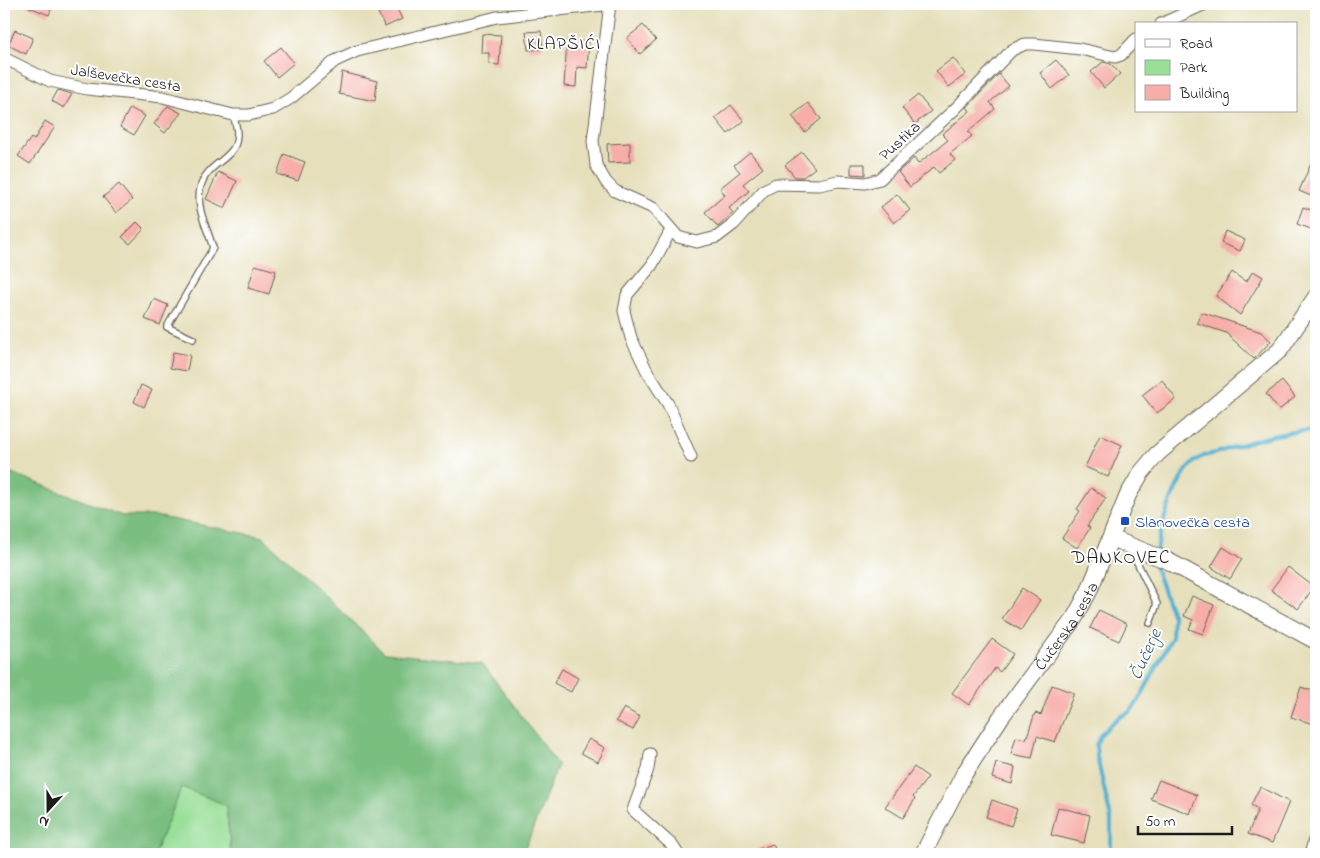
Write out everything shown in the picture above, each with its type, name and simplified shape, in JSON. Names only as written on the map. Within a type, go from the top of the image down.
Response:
[{"type":"street","name":"Jalševečka cesta","points":[[4,58],[50,81],[87,90],[163,97],[233,116],[249,115],[272,109],[291,98],[335,60],[357,51],[497,17],[611,4]]},
{"type":"street","name":"Pustika","points":[[611,4],[593,141],[596,165],[606,182],[615,190],[653,208],[678,237],[697,242],[711,240],[723,233],[764,190],[776,184],[819,185],[838,181],[865,183],[880,179],[955,109],[1004,55],[1018,46],[1034,44],[1080,49],[1115,57],[1121,55],[1135,40]]},
{"type":"street","points":[[1165,22],[1205,4]]},
{"type":"street","points":[[671,230],[655,260],[627,295],[624,311],[631,338],[647,371],[671,410],[691,457]]},
{"type":"street","name":"Čučerska cesta","points":[[923,854],[964,774],[1001,717],[1075,617],[1089,591],[1128,495],[1146,466],[1185,429],[1280,350],[1316,297]]},
{"type":"street","points":[[1111,538],[1164,559],[1316,640]]},
{"type":"street","points":[[650,754],[648,769],[633,810],[672,845],[678,854]]},
{"type":"street","points":[[1313,854],[1316,842]]},
{"type":"lane","points":[[193,339],[167,327],[213,248],[200,209],[200,188],[218,162],[228,158],[238,142],[233,116]]},
{"type":"lane","points":[[1141,550],[1136,560],[1157,604],[1150,623]]},
{"type":"green space","points":[[4,470],[122,516],[155,516],[263,537],[385,653],[482,663],[558,765],[523,854],[231,854],[226,805],[182,787],[154,854],[4,854]]},
{"type":"green space","points":[[182,787],[226,805],[231,854],[154,854]]},
{"type":"building","points":[[22,4],[53,4],[49,15]]},
{"type":"building","points":[[395,5],[402,19],[385,27],[378,13]]},
{"type":"building","points":[[643,25],[656,40],[640,54],[627,38]]},
{"type":"building","points":[[15,30],[33,38],[26,54],[8,45]]},
{"type":"building","points":[[541,31],[543,49],[528,50],[526,32]]},
{"type":"building","points":[[482,34],[501,35],[499,65],[489,64],[489,53],[481,53]]},
{"type":"building","points":[[567,40],[589,42],[587,68],[577,67],[576,87],[564,86]]},
{"type":"building","points":[[281,47],[294,63],[277,77],[264,61]]},
{"type":"building","points":[[953,58],[966,74],[949,87],[936,71]]},
{"type":"building","points":[[1056,60],[1069,75],[1052,89],[1040,73]]},
{"type":"building","points":[[1103,62],[1111,64],[1120,74],[1104,88],[1091,72]]},
{"type":"building","points":[[342,72],[377,81],[375,101],[339,94]]},
{"type":"building","points":[[999,74],[1009,86],[990,102],[995,109],[968,132],[972,136],[950,154],[955,160],[939,173],[934,167],[910,187],[898,172],[914,158],[918,164],[948,140],[942,134],[970,111],[967,107]]},
{"type":"building","points":[[58,90],[72,94],[64,108],[52,101]]},
{"type":"building","points":[[918,95],[931,111],[915,124],[902,108]]},
{"type":"building","points":[[808,103],[821,119],[805,132],[792,116]]},
{"type":"building","points":[[731,105],[744,121],[728,134],[715,118]]},
{"type":"building","points":[[168,106],[181,113],[165,133],[154,124]]},
{"type":"building","points":[[130,108],[145,116],[134,135],[120,127]]},
{"type":"building","points":[[45,121],[55,127],[30,164],[18,156],[31,138],[34,140]]},
{"type":"building","points":[[630,143],[630,162],[608,163],[607,144]]},
{"type":"building","points":[[750,152],[763,168],[743,184],[749,191],[729,208],[733,213],[718,227],[705,212],[725,195],[720,188],[740,172],[734,165]]},
{"type":"building","points":[[802,152],[815,168],[803,177],[795,177],[785,165]]},
{"type":"building","points":[[1316,152],[1316,198],[1299,191]]},
{"type":"building","points":[[284,154],[305,162],[298,181],[277,174]]},
{"type":"building","points":[[851,164],[865,164],[865,175],[851,174]]},
{"type":"building","points":[[218,172],[237,181],[225,208],[206,199]]},
{"type":"building","points":[[119,184],[132,200],[116,213],[103,197]]},
{"type":"building","points":[[897,194],[910,210],[894,223],[881,207]]},
{"type":"building","points":[[1303,207],[1316,212],[1314,230],[1297,224]]},
{"type":"building","points":[[137,222],[144,229],[130,244],[122,237]]},
{"type":"building","points":[[1225,231],[1245,240],[1240,251],[1221,243]]},
{"type":"building","points":[[255,265],[276,271],[269,294],[248,288]]},
{"type":"building","points":[[1253,271],[1263,277],[1240,315],[1216,296],[1232,272],[1246,282]]},
{"type":"building","points":[[154,299],[168,305],[160,325],[145,319]]},
{"type":"building","points":[[1201,312],[1261,332],[1271,341],[1254,359],[1226,333],[1197,323]]},
{"type":"building","points":[[173,352],[190,355],[187,371],[170,368]]},
{"type":"building","points":[[1162,380],[1176,399],[1157,413],[1142,395]]},
{"type":"building","points":[[1282,381],[1295,397],[1279,410],[1266,394]]},
{"type":"building","points":[[141,385],[152,390],[144,407],[134,402]]},
{"type":"building","points":[[1100,435],[1122,445],[1108,477],[1085,467]]},
{"type":"building","points":[[1091,488],[1106,498],[1087,526],[1090,528],[1077,548],[1062,538],[1080,511],[1077,509]]},
{"type":"building","points":[[1223,547],[1242,559],[1230,579],[1211,567]]},
{"type":"building","points":[[1288,567],[1314,587],[1298,609],[1271,590]]},
{"type":"building","points":[[1022,588],[1040,600],[1021,630],[1002,619]]},
{"type":"building","points":[[1192,596],[1214,605],[1203,634],[1189,629],[1193,620],[1184,616]]},
{"type":"building","points":[[1099,610],[1127,624],[1119,641],[1090,628]]},
{"type":"building","points":[[992,639],[1013,654],[1000,672],[995,668],[969,705],[952,693]]},
{"type":"building","points":[[562,669],[578,678],[571,692],[554,683]]},
{"type":"building","points":[[1052,685],[1074,693],[1055,742],[1037,736],[1032,758],[1011,754],[1016,737],[1026,739],[1035,713],[1041,715]]},
{"type":"building","points":[[1301,687],[1316,692],[1316,715],[1313,724],[1291,717]]},
{"type":"building","points":[[624,708],[640,717],[633,730],[616,721]]},
{"type":"building","points":[[589,739],[605,748],[598,762],[581,753]]},
{"type":"building","points":[[996,763],[1015,767],[1012,784],[992,778]]},
{"type":"building","points":[[914,767],[928,777],[913,797],[915,799],[903,818],[885,807]]},
{"type":"building","points":[[1159,780],[1197,795],[1190,814],[1151,799]]},
{"type":"building","points":[[1260,787],[1289,802],[1272,843],[1248,834],[1258,809],[1251,805]]},
{"type":"building","points":[[992,800],[1017,809],[1011,826],[986,817]]},
{"type":"building","points":[[1058,807],[1090,815],[1084,843],[1051,835]]},
{"type":"building","points":[[773,844],[777,854],[747,854],[747,853]]},
{"type":"waterway","name":"Čučerje","points":[[1157,551],[1166,515],[1177,487],[1183,475],[1198,459],[1266,437],[1316,430]]},
{"type":"waterway","name":"Čučerje","points":[[1111,854],[1111,819],[1096,745],[1101,734],[1118,718],[1130,712],[1139,700],[1172,637],[1173,617],[1155,567],[1156,561]]},
{"type":"place","name":"Slanovečka cesta","points":[[1125,521]]},
{"type":"district","name":"KLAPŠIĆI","points":[[564,43]]},
{"type":"district","name":"DANKOVEC","points":[[1121,556]]}]
